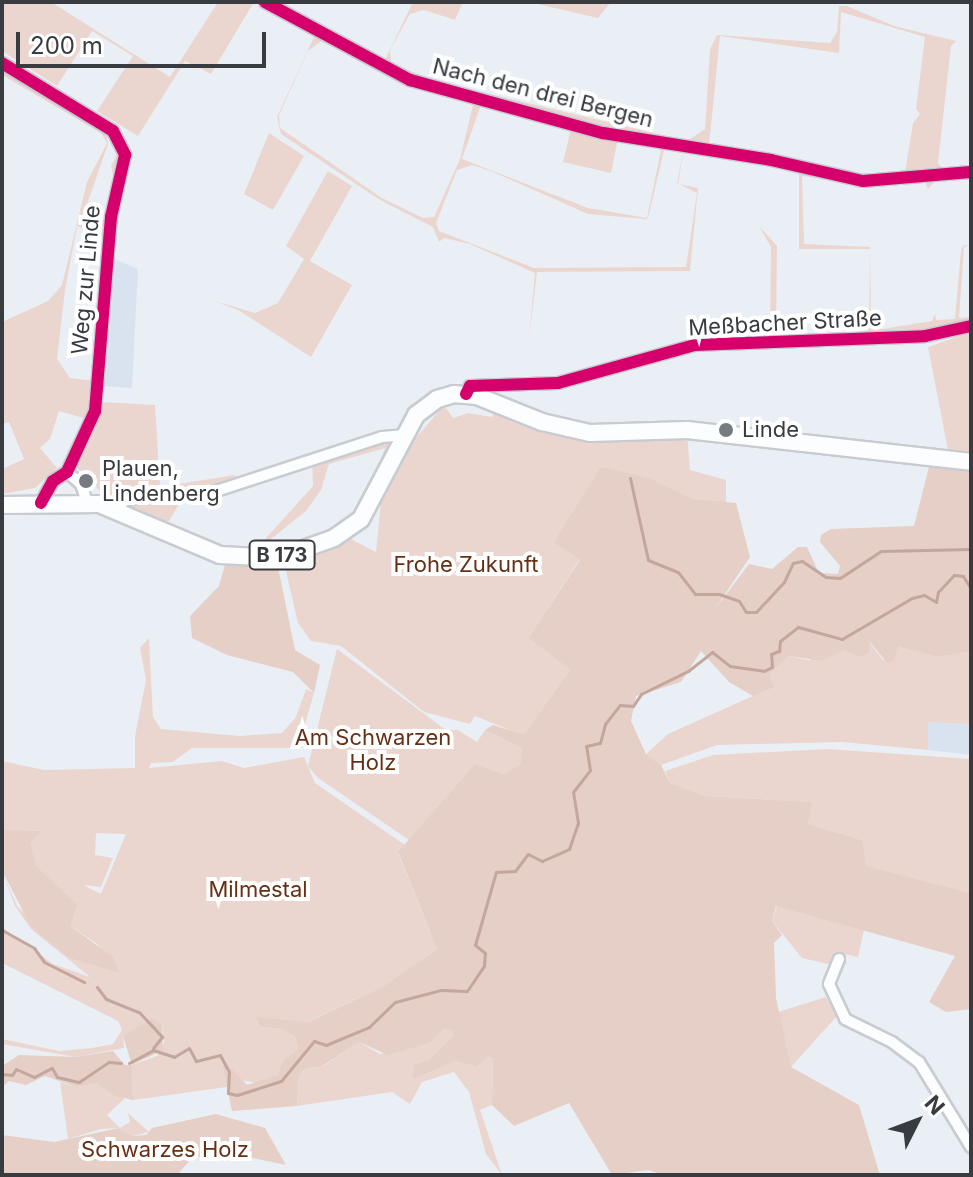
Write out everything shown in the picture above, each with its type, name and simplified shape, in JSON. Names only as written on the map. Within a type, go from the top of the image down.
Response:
[{"type":"main road","name":"B 173","points":[[2,505],[87,502],[116,508],[180,541],[220,555],[260,557],[295,552],[334,538],[361,519],[377,498],[403,435],[437,399],[466,394]]},
{"type":"main road","points":[[466,394],[590,433],[687,430],[971,462]]},
{"type":"street","name":"Nach den drei Bergen","points":[[265,2],[410,80],[603,133],[863,181],[971,172]]},
{"type":"street","name":"Weg zur Linde","points":[[2,63],[113,131],[125,155],[111,217],[95,411],[67,472],[53,481],[41,503]]},
{"type":"street","name":"Meßbacher Straße","points":[[466,394],[470,386],[558,383],[695,345],[925,336],[971,326]]},
{"type":"street","points":[[116,508],[127,499],[210,493],[382,437],[403,435]]},
{"type":"street","points":[[67,472],[81,484],[87,502]]},
{"type":"street","points":[[839,959],[829,984],[845,1019],[892,1042],[919,1062],[971,1147]]},
{"type":"shaded area","points":[[114,259],[138,269],[132,388],[103,386]]},
{"type":"shaded area","points":[[928,721],[971,724],[971,755],[928,750]]},
{"type":"green space","points":[[2,2],[51,2],[170,77],[218,2],[254,2],[211,74],[185,61],[138,136],[97,111],[133,56],[92,31],[57,86],[2,51]]},
{"type":"green space","points":[[413,2],[463,2],[455,20],[424,10],[410,14],[390,50],[391,61],[400,67],[436,81],[687,141],[705,129],[710,49],[717,35],[830,43],[837,32],[839,6],[847,6],[894,26],[956,41],[951,46],[938,163],[945,171],[905,172],[913,123],[920,114],[916,109],[925,37],[841,12],[839,53],[720,36],[709,146],[583,126],[494,95],[417,80],[384,62]]},
{"type":"green space","points":[[529,2],[611,2],[598,18]]},
{"type":"green space","points":[[316,33],[388,71],[482,102],[462,159],[588,208],[647,218],[662,145],[665,146],[648,218],[646,219],[588,214],[472,165],[457,170],[436,223],[439,231],[534,268],[686,267],[697,193],[680,184],[698,188],[690,271],[537,272],[529,339],[535,273],[470,244],[444,238],[439,242],[433,227],[380,200],[281,134],[277,117]],"holes":[[[324,39],[408,84],[473,105],[460,159],[434,217],[423,218],[382,198],[280,128],[279,115],[308,51]]]},
{"type":"green space","points":[[2,66],[106,132],[108,144],[85,210],[87,228],[99,235],[114,179],[111,166],[120,148],[101,284],[103,238],[77,226],[65,290],[57,359],[70,378],[94,381],[87,419],[59,411],[50,439],[40,448],[57,468],[35,488],[2,494],[2,469],[24,459],[9,422],[2,424],[2,322],[48,301],[62,285],[87,182],[107,143],[101,133],[2,75]]},
{"type":"green space","points":[[571,129],[618,138],[611,173],[563,162]]},
{"type":"green space","points":[[269,133],[304,156],[273,210],[244,194]]},
{"type":"green space","points":[[799,169],[880,184],[937,179],[928,189],[925,182],[872,186],[802,176],[804,244],[870,247],[871,317],[882,329],[932,321],[935,314],[936,320],[955,319],[961,250],[963,246],[971,244],[964,247],[959,318],[971,317],[971,321],[937,331],[862,335],[869,329],[870,249],[799,249]]},
{"type":"green space","points":[[328,171],[352,186],[310,261],[352,285],[311,357],[238,310],[214,301],[255,313],[278,303],[304,259],[286,246]]},
{"type":"green space","points":[[759,226],[777,246],[776,332],[787,335],[758,335],[770,332],[771,247]]},
{"type":"green space","points":[[971,332],[971,454],[948,450],[928,347]]},
{"type":"green space","points":[[102,402],[155,405],[160,487],[235,475],[237,483],[113,498],[102,493],[77,468]]},
{"type":"green space","name":"Frohe Zukunft","points":[[444,405],[453,418],[468,413],[492,417],[495,411],[562,432],[687,432],[690,470],[726,480],[726,503],[693,499],[648,478],[601,468],[592,485],[580,559],[528,638],[570,670],[524,736],[475,716],[470,724],[424,712],[341,646],[311,641],[298,623],[285,567],[291,557],[347,537],[376,552],[381,501],[402,454]]},
{"type":"green space","points":[[385,440],[392,447],[369,501],[347,525],[307,544],[258,552],[210,547],[125,507],[133,500],[183,497],[166,526],[220,546],[258,547],[313,486],[312,462]],"holes":[[[385,448],[367,497],[349,518],[316,537],[273,547],[271,539],[306,511],[321,490],[329,464]]]},
{"type":"green space","points":[[930,463],[971,466],[971,651],[938,657],[898,647],[893,661],[887,663],[870,642],[869,653],[861,657],[844,650],[822,661],[789,656],[769,674],[774,687],[753,696],[729,682],[701,651],[681,682],[636,696],[631,721],[646,754],[661,765],[670,783],[705,796],[812,802],[808,824],[862,840],[866,866],[971,893],[971,1009],[946,1012],[929,1002],[955,956],[776,906],[772,921],[782,935],[774,943],[776,998],[791,1067],[859,1105],[880,1175],[664,1175],[648,1170],[612,1175],[569,1103],[514,1126],[492,1105],[493,1058],[487,1057],[477,1067],[455,1061],[413,1079],[414,1065],[427,1061],[453,1036],[453,1030],[444,1029],[429,1043],[388,1055],[359,1042],[321,1067],[306,1068],[299,1075],[297,1106],[232,1111],[221,1058],[247,1085],[277,1075],[283,1060],[298,1049],[295,1037],[282,1029],[260,1027],[255,1017],[308,1022],[382,987],[437,949],[398,852],[475,764],[504,774],[520,765],[522,748],[485,730],[493,725],[524,735],[570,670],[528,638],[580,560],[554,542],[601,467],[649,478],[693,499],[736,503],[750,557],[715,609],[749,564],[772,569],[798,547],[807,547],[819,573],[838,574],[840,566],[820,542],[821,535],[831,529],[914,526]]},
{"type":"green space","points":[[226,561],[273,561],[278,567],[295,650],[320,665],[314,693],[293,672],[227,655],[192,638],[190,616],[219,586]]},
{"type":"green space","name":"Milmestal","points":[[149,638],[153,717],[161,729],[240,736],[282,733],[296,717],[306,689],[314,693],[302,735],[292,748],[192,748],[173,762],[151,763],[149,768],[222,761],[244,768],[304,757],[315,783],[405,845],[398,853],[437,949],[382,987],[307,1022],[255,1018],[260,1027],[282,1029],[295,1037],[298,1049],[283,1060],[277,1075],[261,1083],[237,1080],[221,1058],[227,1087],[133,1100],[132,1065],[157,1056],[164,1043],[162,1025],[123,1036],[124,1048],[76,1057],[2,1044],[2,1039],[59,1051],[92,1048],[113,1044],[122,1030],[118,1021],[2,963],[2,927],[53,964],[90,977],[31,929],[15,906],[2,871],[17,906],[71,959],[119,973],[97,944],[70,926],[69,902],[36,866],[29,843],[42,831],[2,829],[2,761],[44,770],[135,768],[135,736],[146,680],[140,648]],"holes":[[[96,833],[126,834],[101,894],[83,885],[101,887],[113,858],[95,855]]]},
{"type":"green space","points":[[869,642],[884,661],[898,647],[938,657],[971,651],[971,724],[928,722],[928,750],[842,742],[717,745],[661,765],[646,754],[668,734],[773,687],[768,674],[789,656],[809,660],[844,650],[869,653]]},
{"type":"green space","name":"Am Schwarzen Holz","points":[[337,649],[446,730],[458,730],[477,742],[485,730],[522,748],[520,766],[504,774],[475,764],[409,840],[318,778],[308,766]]},
{"type":"green space","points":[[827,749],[971,759],[971,893],[865,866],[862,840],[808,824],[811,802],[705,796],[670,783],[665,771],[713,755]]},
{"type":"green space","points":[[2,829],[42,831],[30,843],[36,866],[77,905],[70,926],[113,957],[119,973],[71,959],[32,928],[2,871]]},
{"type":"green space","points":[[777,906],[864,930],[858,957],[836,952],[832,965],[802,958],[772,921]]},
{"type":"green space","points":[[826,997],[837,1016],[791,1067],[778,1012]]},
{"type":"green space","points":[[152,1018],[162,1025],[163,1050],[132,1065],[123,1036]]},
{"type":"green space","points":[[444,1029],[454,1030],[453,1036],[427,1061],[437,1068],[455,1061],[477,1067],[487,1057],[493,1058],[492,1105],[480,1110],[502,1175],[486,1154],[469,1092],[454,1072],[422,1082],[410,1104],[392,1092],[297,1106],[299,1075],[306,1068],[322,1067],[359,1042],[380,1054],[411,1047]]},
{"type":"green space","points":[[113,1051],[125,1065],[132,1065],[133,1100],[113,1095],[97,1083],[77,1087],[45,1076],[26,1085],[9,1081],[2,1087],[2,1066],[19,1055],[76,1057]]},
{"type":"green space","points":[[60,1082],[77,1087],[97,1083],[125,1098],[107,1115],[120,1128],[130,1122],[128,1113],[149,1132],[133,1136],[119,1128],[101,1129],[68,1139]]},
{"type":"green space","name":"Schwarzes Holz","points":[[216,1114],[265,1128],[286,1165],[220,1151],[191,1159],[177,1175],[2,1175],[2,1135],[54,1142],[119,1128],[133,1136],[146,1135],[152,1128]]},
{"type":"waterway","points":[[630,478],[648,560],[678,572],[695,594],[719,594],[739,601],[746,612],[756,612],[784,582],[793,563],[802,561],[826,577],[840,578],[881,551],[971,549]]},
{"type":"waterway","points":[[129,1063],[153,1050],[174,1057],[189,1048],[196,1061],[220,1055],[229,1072],[228,1093],[237,1095],[281,1081],[314,1041],[326,1045],[369,1027],[395,1002],[441,990],[467,991],[484,966],[485,953],[475,945],[496,872],[515,871],[528,854],[542,861],[569,849],[578,823],[573,792],[590,770],[586,746],[600,743],[605,724],[620,705],[633,706],[641,694],[688,671],[712,652],[730,666],[764,671],[772,667],[771,654],[779,651],[780,641],[798,627],[842,639],[912,598],[924,595],[936,602],[938,592],[954,575],[963,576],[971,589]]},
{"type":"waterway","points":[[2,930],[34,948],[44,962],[84,982]]},
{"type":"waterway","points":[[97,987],[106,999],[139,1012],[162,1037],[153,1048]]},
{"type":"waterway","points":[[2,1074],[12,1075],[16,1069],[34,1077],[52,1068],[57,1077],[79,1082],[109,1062],[121,1063]]},
{"type":"cycle path","points":[[265,2],[410,80],[603,133],[771,160],[863,181],[971,172]]},
{"type":"cycle path","points":[[2,63],[113,131],[125,155],[111,217],[95,411],[67,472],[53,481],[41,503]]},
{"type":"cycle path","points":[[466,394],[470,386],[558,383],[695,345],[925,336],[971,326]]},
{"type":"place","name":"Linde","points":[[726,430]]},
{"type":"place","name":"Plauen, Lindenberg","points":[[86,481]]}]
